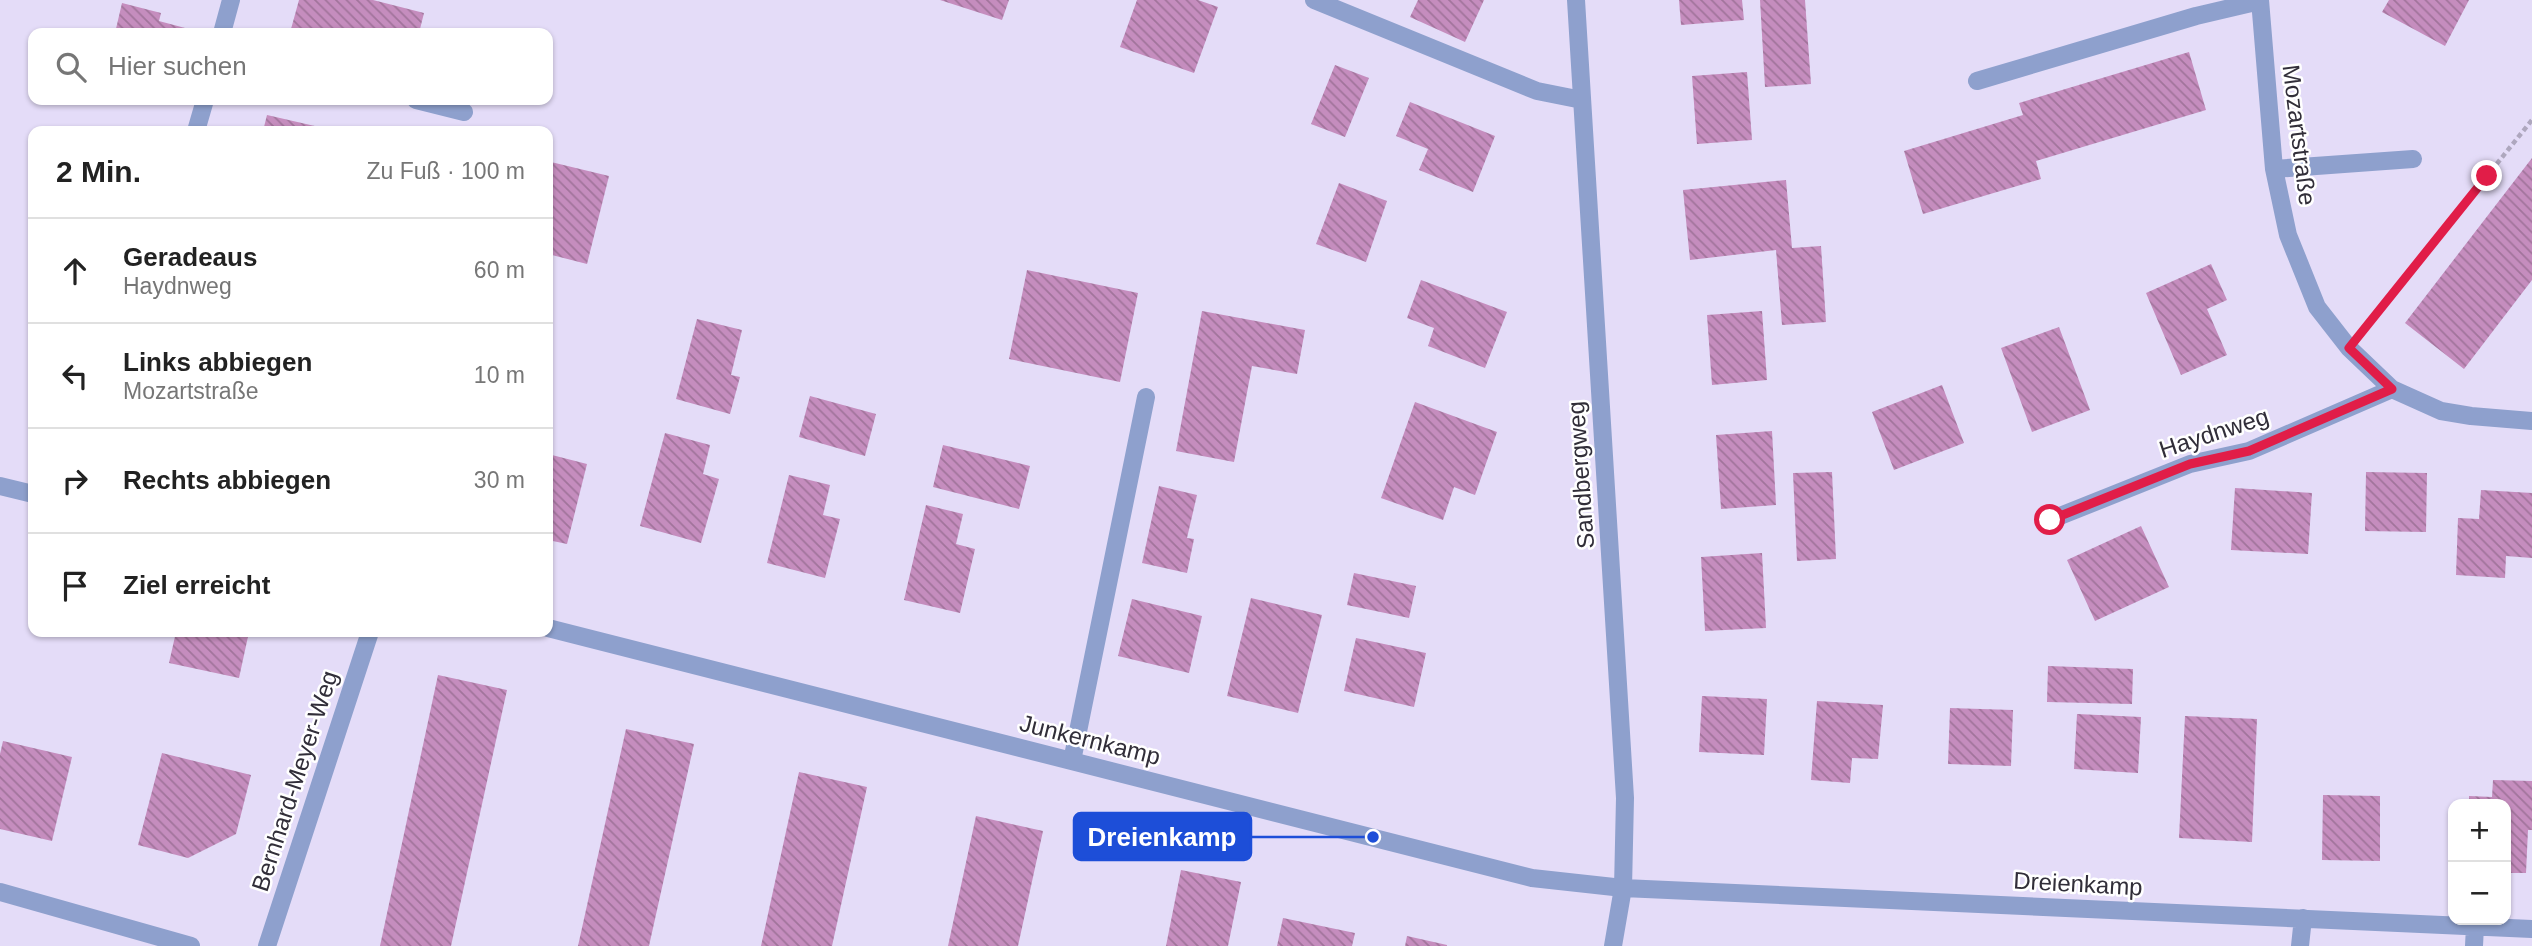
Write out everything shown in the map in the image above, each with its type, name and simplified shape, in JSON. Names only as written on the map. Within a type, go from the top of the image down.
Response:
[{"type":"street","points":[[223,28],[231,0]]},
{"type":"street","points":[[1314,0],[1537,91],[1582,100]]},
{"type":"street","name":"Sandbergweg","points":[[1576,0],[1625,798],[1623,888],[1613,946]]},
{"type":"street","points":[[1977,81],[2196,16],[2260,1]]},
{"type":"street","name":"Mozartstraße","points":[[2260,1],[2274,169],[2288,234],[2317,307],[2349,348],[2392,389],[2441,411],[2532,421]]},
{"type":"street","points":[[197,126],[204,105]]},
{"type":"street","points":[[436,105],[464,112]]},
{"type":"street","points":[[2274,169],[2413,159]]},
{"type":"street","name":"Haydnweg","points":[[2050,520],[2190,464],[2249,451],[2392,389]]},
{"type":"street","points":[[1072,761],[1146,397]]},
{"type":"street","points":[[0,485],[28,493]]},
{"type":"street","name":"Junkernkamp","points":[[553,629],[1532,878],[1623,888]]},
{"type":"street","name":"Bernhard-Meyer-Weg","points":[[267,946],[368,637]]},
{"type":"street","name":"Dreienkamp","points":[[1623,888],[2532,929]]},
{"type":"street","points":[[0,892],[191,946]]},
{"type":"street","points":[[2300,946],[2303,918]]},
{"type":"street","points":[[2474,946],[2475,926]]},
{"type":"path","points":[[2349,348],[2532,120]]},
{"type":"building","points":[[299,0],[373,0],[424,13],[420,28],[291,28]]},
{"type":"building","points":[[940,0],[1009,0],[1002,20]]},
{"type":"building","points":[[1137,0],[1198,0],[1218,7],[1194,73],[1120,47]]},
{"type":"building","points":[[1418,0],[1484,0],[1465,42],[1410,17]]},
{"type":"building","points":[[1679,0],[1742,0],[1744,20],[1681,25]]},
{"type":"building","points":[[1760,0],[1805,0],[1811,84],[1765,87]]},
{"type":"building","points":[[2389,0],[2469,0],[2445,46],[2382,12]]},
{"type":"building","points":[[122,3],[161,13],[159,21],[185,28],[116,28]]},
{"type":"building","points":[[2189,52],[2206,110],[2036,161],[2041,179],[1923,214],[1904,151],[2023,115],[2019,103]]},
{"type":"building","points":[[1335,65],[1369,78],[1345,137],[1311,124]]},
{"type":"building","points":[[1747,72],[1752,140],[1697,144],[1692,76]]},
{"type":"building","points":[[1410,102],[1495,136],[1473,192],[1419,170],[1428,149],[1396,136]]},
{"type":"building","points":[[267,115],[315,126],[264,126]]},
{"type":"building","points":[[2532,158],[2532,280],[2464,369],[2405,323]]},
{"type":"building","points":[[553,162],[609,176],[587,264],[553,255]]},
{"type":"building","points":[[1786,180],[1792,248],[1821,246],[1826,322],[1782,325],[1776,250],[1690,260],[1683,190]]},
{"type":"building","points":[[1339,183],[1387,201],[1366,262],[1316,244]]},
{"type":"building","points":[[2211,264],[2227,300],[2207,309],[2227,355],[2181,375],[2146,293]]},
{"type":"building","points":[[1027,270],[1138,293],[1120,382],[1009,359]]},
{"type":"building","points":[[1421,280],[1507,312],[1485,368],[1428,346],[1434,328],[1407,318]]},
{"type":"building","points":[[1202,311],[1305,330],[1297,374],[1252,366],[1234,462],[1176,451]]},
{"type":"building","points":[[1762,311],[1767,380],[1712,385],[1707,315]]},
{"type":"building","points":[[697,319],[742,330],[731,375],[740,377],[730,414],[676,399]]},
{"type":"building","points":[[2059,327],[2090,410],[2032,432],[2001,348]]},
{"type":"building","points":[[1942,385],[1964,443],[1894,470],[1872,412]]},
{"type":"building","points":[[810,396],[876,414],[865,456],[799,437]]},
{"type":"building","points":[[1415,402],[1497,432],[1475,495],[1454,487],[1443,520],[1381,498]]},
{"type":"building","points":[[1772,431],[1776,505],[1721,509],[1716,435]]},
{"type":"building","points":[[665,433],[710,445],[703,474],[719,479],[701,543],[640,526]]},
{"type":"building","points":[[943,445],[1030,466],[1019,509],[933,487]]},
{"type":"building","points":[[553,455],[587,464],[567,544],[553,541]]},
{"type":"building","points":[[1832,472],[1836,559],[1797,561],[1793,473]]},
{"type":"building","points":[[2366,472],[2427,473],[2426,532],[2365,531]]},
{"type":"building","points":[[789,475],[830,485],[823,515],[840,519],[825,578],[767,563]]},
{"type":"building","points":[[1159,486],[1197,495],[1187,538],[1194,539],[1187,573],[1142,563]]},
{"type":"building","points":[[2235,488],[2312,493],[2308,554],[2231,550]]},
{"type":"building","points":[[2481,490],[2532,493],[2532,558],[2506,556],[2505,578],[2456,575],[2458,518],[2479,519]]},
{"type":"building","points":[[926,505],[963,514],[956,544],[975,549],[960,613],[904,600]]},
{"type":"building","points":[[2141,526],[2169,587],[2095,621],[2067,560]]},
{"type":"building","points":[[1762,553],[1766,628],[1705,631],[1701,557]]},
{"type":"building","points":[[1354,573],[1416,586],[1409,618],[1347,605]]},
{"type":"building","points":[[1251,598],[1322,615],[1298,713],[1227,696]]},
{"type":"building","points":[[1132,599],[1202,616],[1189,673],[1118,656]]},
{"type":"building","points":[[175,637],[248,637],[239,678],[169,663]]},
{"type":"building","points":[[1356,638],[1426,653],[1414,707],[1344,691]]},
{"type":"building","points":[[2048,666],[2133,669],[2132,704],[2047,702]]},
{"type":"building","points":[[438,675],[507,690],[451,946],[380,946]]},
{"type":"building","points":[[1702,696],[1767,699],[1764,755],[1699,752]]},
{"type":"building","points":[[1817,701],[1883,705],[1878,759],[1852,758],[1850,783],[1811,780]]},
{"type":"building","points":[[1950,708],[2013,710],[2011,766],[1948,764]]},
{"type":"building","points":[[2077,714],[2141,717],[2138,773],[2074,769]]},
{"type":"building","points":[[2185,716],[2257,719],[2252,842],[2179,838]]},
{"type":"building","points":[[626,729],[694,744],[649,946],[578,946]]},
{"type":"building","points":[[3,741],[72,757],[52,841],[0,829],[0,754]]},
{"type":"building","points":[[162,753],[251,775],[236,834],[188,858],[138,845]]},
{"type":"building","points":[[799,772],[867,787],[832,946],[761,946]]},
{"type":"building","points":[[2493,780],[2532,781],[2532,830],[2528,830],[2526,873],[2511,873],[2511,799],[2469,799],[2469,796],[2492,797]]},
{"type":"building","points":[[2323,795],[2380,796],[2380,861],[2322,860]]},
{"type":"building","points":[[976,816],[1043,831],[1018,946],[948,946]]},
{"type":"building","points":[[1181,870],[1241,882],[1228,946],[1166,946]]},
{"type":"building","points":[[1283,918],[1355,933],[1352,946],[1277,946]]},
{"type":"building","points":[[1407,936],[1447,945],[1447,946],[1405,946]]},
{"type":"place","name":"Dreienkamp","points":[[1373,837]]},
{"type":"route","points":[[2050,520],[2190,464],[2249,451],[2392,389],[2349,348],[2487,176]]}]
